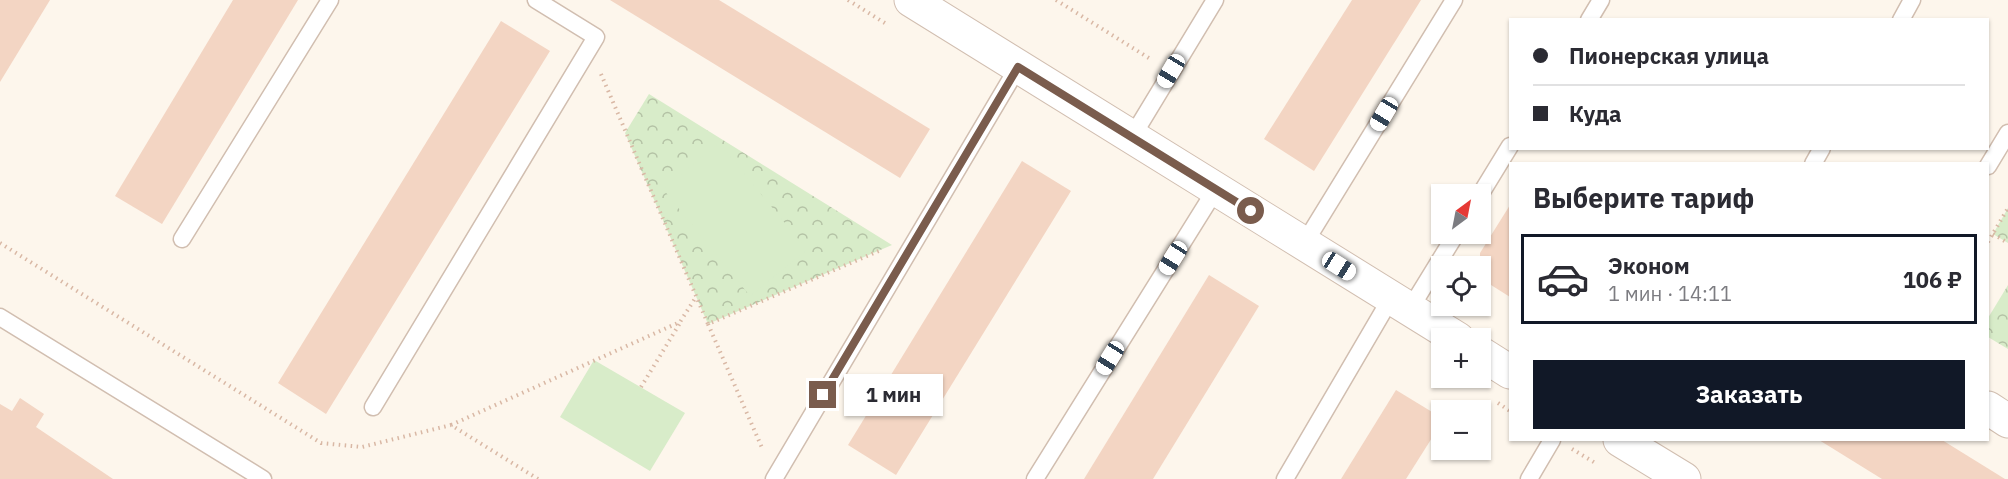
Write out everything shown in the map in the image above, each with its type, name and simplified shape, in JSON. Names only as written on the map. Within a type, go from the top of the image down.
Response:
[{"type":"street","points":[[911,0],[1440,328]]},
{"type":"street","points":[[1491,360],[1509,371]]},
{"type":"street","points":[[1989,409],[2008,421]]},
{"type":"street","points":[[1634,443],[1684,479]]},
{"type":"lane","points":[[182,239],[330,0]]},
{"type":"lane","points":[[373,407],[596,37],[536,0]]},
{"type":"lane","points":[[1131,137],[1215,0]]},
{"type":"lane","points":[[1304,244],[1454,0]]},
{"type":"lane","points":[[1590,18],[1602,0]]},
{"type":"lane","points":[[1902,18],[1912,0]]},
{"type":"lane","points":[[774,478],[1018,67]]},
{"type":"lane","points":[[1989,164],[2008,133]]},
{"type":"lane","points":[[1487,184],[1509,148]]},
{"type":"lane","points":[[1035,479],[1216,189]]},
{"type":"lane","points":[[1285,479],[1400,303],[1448,244]]},
{"type":"lane","points":[[0,317],[263,479]]},
{"type":"lane","points":[[1528,479],[1559,442]]},
{"type":"path","points":[[1056,0],[1171,71]]},
{"type":"path","points":[[590,48],[774,478]]},
{"type":"path","points":[[1989,240],[2008,208]]},
{"type":"path","points":[[708,324],[922,231]]},
{"type":"path","points":[[1992,234],[2008,243]]},
{"type":"path","points":[[0,243],[321,443],[362,447],[451,425],[680,322]]},
{"type":"path","points":[[641,387],[696,296]]},
{"type":"path","points":[[451,425],[538,479]]},
{"type":"path","points":[[1559,442],[1602,468]]},
{"type":"green space","points":[[649,94],[892,245],[708,324],[625,133]]},
{"type":"green space","points":[[719,143],[807,250],[750,296],[663,189]]},
{"type":"green space","points":[[2008,208],[2008,243],[1993,234]]},
{"type":"green space","points":[[2008,285],[2008,349],[1989,338],[1989,316]]},
{"type":"green space","points":[[594,360],[685,413],[650,471],[560,417]]},
{"type":"building","points":[[0,0],[50,0],[0,82]]},
{"type":"building","points":[[233,0],[298,0],[162,224],[115,196]]},
{"type":"building","points":[[610,0],[719,0],[930,129],[900,178]]},
{"type":"building","points":[[1352,0],[1421,0],[1314,171],[1264,139]]},
{"type":"building","points":[[501,21],[550,51],[326,414],[278,383]]},
{"type":"building","points":[[1022,161],[1071,191],[896,475],[848,445]]},
{"type":"building","points":[[1509,207],[1509,296],[1491,285],[1491,256],[1480,256],[1486,244],[1491,244],[1491,235]]},
{"type":"building","points":[[1209,275],[1259,306],[1153,479],[1084,479]]},
{"type":"building","points":[[1396,390],[1431,411],[1431,439],[1406,479],[1341,479]]},
{"type":"building","points":[[20,398],[44,414],[36,427],[113,479],[0,479],[0,404],[12,411]]},
{"type":"building","points":[[1821,441],[1944,441],[2005,479],[1882,479]]},
{"type":"route","points":[[823,395],[1018,67],[1251,211]]}]
